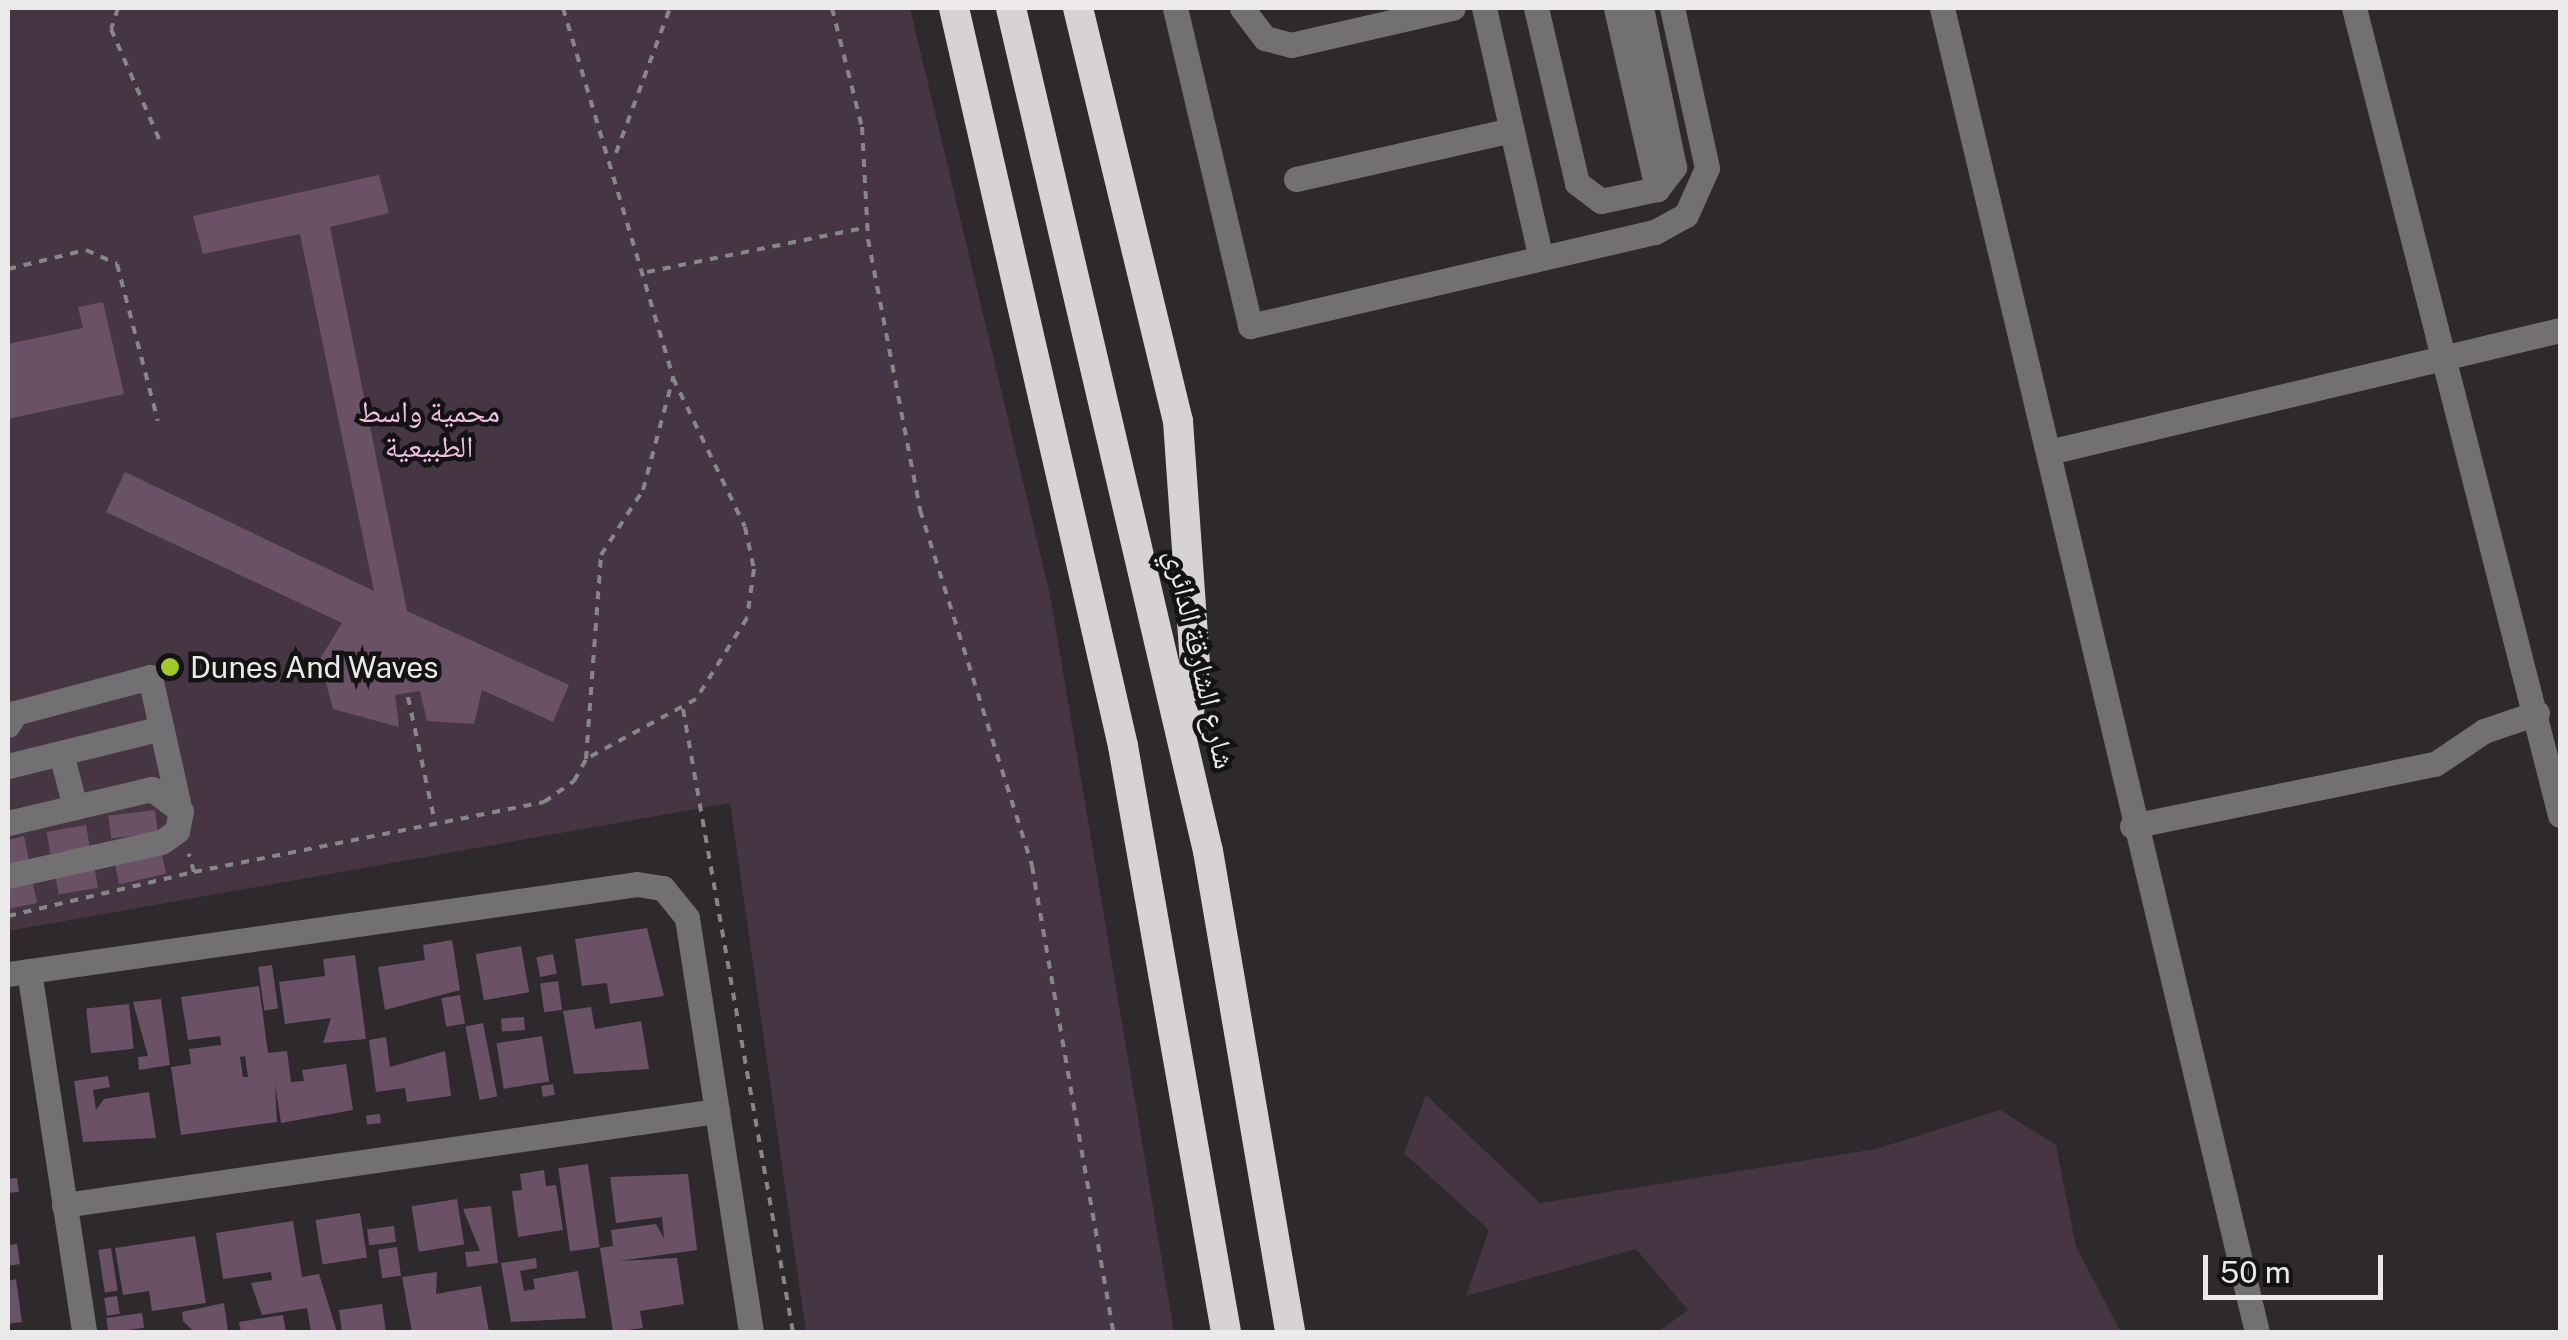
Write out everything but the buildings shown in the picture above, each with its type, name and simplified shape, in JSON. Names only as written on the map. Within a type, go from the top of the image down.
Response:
[{"type":"highway","points":[[954,8],[1124,746],[1226,1332]]},
{"type":"highway","name":"شارع الشارقة الدائري","points":[[1011,8],[1184,738],[1290,1332]]},
{"type":"highway","points":[[1078,8],[1178,422],[1195,666],[1184,738]]},
{"type":"street","points":[[1175,8],[1250,326],[1654,232],[1697,202],[1705,150],[1672,8]]},
{"type":"street","points":[[1242,8],[1265,38],[1291,45],[1453,8]]},
{"type":"street","points":[[1484,8],[1542,258]]},
{"type":"street","points":[[1536,8],[1580,190],[1602,201],[1657,189],[1674,158],[1641,8]]},
{"type":"street","points":[[1616,8],[1657,189]]},
{"type":"street","points":[[1942,8],[2132,826],[2258,1332]]},
{"type":"street","points":[[2354,8],[2437,360],[2537,714],[2560,815]]},
{"type":"street","points":[[1296,179],[1512,130]]},
{"type":"street","points":[[2048,452],[2560,330]]},
{"type":"street","points":[[8,726],[15,713],[150,677],[179,812],[161,842],[8,876]]},
{"type":"street","points":[[2132,826],[2435,764],[2484,731],[2537,714]]},
{"type":"street","points":[[8,766],[160,728]]},
{"type":"street","points":[[61,753],[75,807]]},
{"type":"street","points":[[8,823],[152,789],[179,812]]},
{"type":"street","points":[[84,1332],[64,1205],[18,973],[650,884],[674,896],[686,918],[751,1332]]},
{"type":"street","points":[[64,1205],[716,1111]]},
{"type":"path","points":[[118,8],[111,29],[162,146]]},
{"type":"path","points":[[8,916],[194,872],[555,797],[586,759],[683,709],[746,618],[754,569],[745,527],[673,378],[614,157],[564,8]]},
{"type":"path","points":[[614,157],[670,8]]},
{"type":"path","points":[[832,8],[864,139],[868,228],[920,510],[1032,866],[1114,1332]]},
{"type":"path","points":[[647,272],[868,228]]},
{"type":"path","points":[[8,269],[75,250],[117,264],[158,420]]},
{"type":"path","points":[[586,759],[601,555],[643,490],[673,378]]},
{"type":"path","points":[[408,697],[435,823]]},
{"type":"path","points":[[683,709],[793,1332]]},
{"type":"path","points":[[179,812],[194,872]]},
{"type":"green space","name":"محمية واسط الطبيعية","points":[[8,8],[910,8],[1050,595],[1174,1332],[806,1332],[730,803],[8,931]]},
{"type":"green space","points":[[1426,1095],[1540,1203],[1876,1149],[2000,1110],[2056,1145],[2076,1247],[2121,1332],[1658,1332],[1688,1310],[1636,1249],[1466,1296],[1489,1230],[1404,1153]]},
{"type":"place","name":"Dunes And Waves","points":[[170,667]]}]
